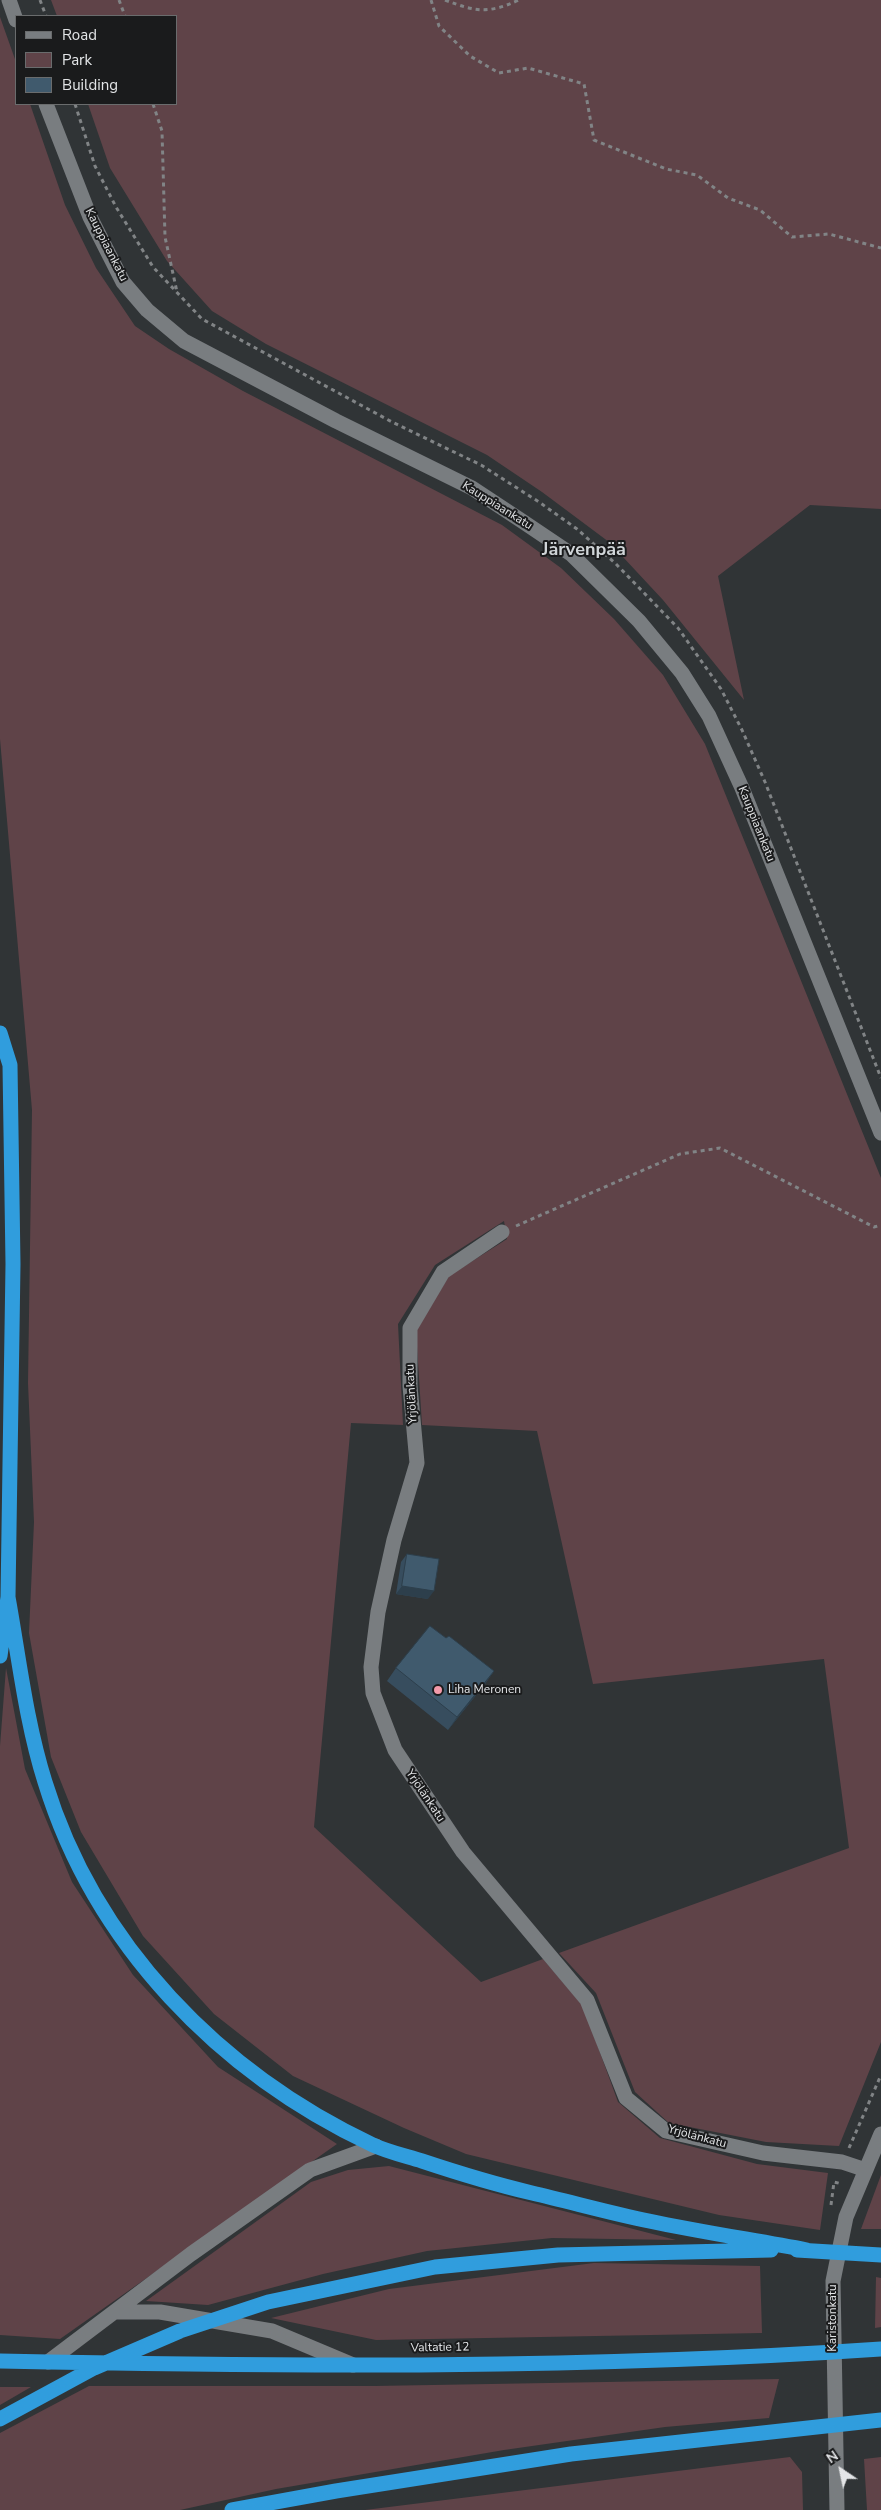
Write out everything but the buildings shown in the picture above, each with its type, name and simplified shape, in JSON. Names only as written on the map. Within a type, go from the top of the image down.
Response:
[{"type":"highway","points":[[0,1033],[10,1064],[13,1264],[8,1597],[0,1656]]},
{"type":"highway","points":[[8,1597],[32,1726],[45,1782],[69,1845],[102,1910],[143,1968],[191,2021],[244,2066],[303,2109],[376,2146],[479,2180],[648,2221],[806,2250]]},
{"type":"highway","points":[[0,2419],[94,2368],[180,2331],[268,2302],[435,2267],[558,2254],[806,2250],[881,2255]]},
{"type":"highway","name":"Valtatie 12","points":[[0,2361],[353,2365],[763,2355],[881,2349]]},
{"type":"highway","points":[[232,2510],[336,2491],[571,2454],[881,2420]]},
{"type":"street","points":[[9,0],[15,17]]},
{"type":"street","name":"Kauppiaankatu","points":[[46,105],[90,218],[123,282],[147,310],[184,341],[336,421],[472,488],[530,526],[571,554],[639,622],[682,673],[709,716],[742,788],[881,1133]]},
{"type":"street","name":"Yrjölänkatu","points":[[502,1232],[443,1272],[410,1328],[410,1386],[417,1463],[394,1540],[378,1612],[371,1667],[373,1693],[395,1750],[458,1844],[588,2000],[626,2098],[666,2131],[763,2153],[842,2162],[866,2170]]},
{"type":"street","name":"Karistonkatu","points":[[837,2510],[832,2281],[846,2217],[881,2134]]},
{"type":"street","points":[[48,2362],[310,2170],[376,2146]]},
{"type":"street","points":[[114,2312],[160,2312],[272,2330],[353,2365]]},
{"type":"path","points":[[40,0],[46,15]]},
{"type":"path","points":[[119,0],[125,15]]},
{"type":"path","points":[[431,0],[438,26],[470,56],[499,73],[528,68],[584,84],[594,140],[666,170],[697,175],[728,198],[760,210],[792,237],[829,234],[881,248]]},
{"type":"path","points":[[445,0],[469,10],[498,9],[520,0]]},
{"type":"path","points":[[76,105],[95,166],[112,198],[153,267],[202,319],[392,422],[481,465],[539,502],[577,529],[609,558],[678,628],[721,688],[742,730],[765,782],[881,1078]]},
{"type":"path","points":[[153,105],[162,131],[165,237],[177,293]]},
{"type":"path","points":[[502,1232],[680,1154],[720,1148],[874,1227],[881,1225]]},
{"type":"path","points":[[834,2182],[862,2124],[881,2075]]},
{"type":"green space","points":[[51,0],[881,0],[881,509],[810,505],[718,576],[744,700],[663,600],[609,542],[542,492],[487,455],[266,344],[212,311],[167,261],[110,168],[88,105],[178,105],[178,15],[57,15]]},
{"type":"green space","points":[[0,17],[15,59],[15,105],[30,105],[65,205],[96,268],[135,326],[169,349],[243,391],[502,525],[561,568],[614,619],[663,675],[705,744],[881,1178],[881,2042],[839,2146],[766,2142],[669,2123],[635,2092],[596,1993],[559,1953],[849,1848],[824,1659],[593,1684],[537,1431],[422,1425],[416,1331],[449,1276],[507,1239],[504,1221],[435,1265],[398,1324],[403,1425],[351,1423],[314,1827],[481,1982],[543,1959],[583,2006],[618,2102],[660,2138],[757,2164],[828,2173],[820,2230],[719,2215],[466,2154],[404,2128],[293,2076],[214,2014],[143,1936],[81,1832],[51,1757],[29,1633],[34,1522],[28,1383],[32,1110],[0,739]]},
{"type":"green space","points":[[6,1668],[25,1769],[72,1882],[133,1975],[218,2067],[337,2144],[60,2339],[0,2335],[0,1746]]},
{"type":"green space","points":[[389,2166],[676,2240],[552,2238],[427,2251],[323,2274],[208,2305],[146,2301],[311,2182],[348,2170]]},
{"type":"green space","points":[[881,2175],[881,2229],[861,2229]]},
{"type":"green space","points":[[594,2263],[760,2266],[762,2333],[376,2340],[271,2318],[389,2289]]},
{"type":"green space","points":[[876,2277],[881,2278],[881,2327],[875,2328]]},
{"type":"green space","points":[[779,2379],[769,2418],[665,2427],[504,2450],[276,2489],[180,2510],[0,2510],[0,2433],[89,2386],[375,2386]]},
{"type":"green space","points":[[0,2387],[31,2387],[0,2405]]},
{"type":"green space","points":[[790,2457],[802,2472],[803,2510],[365,2510]]},
{"type":"green space","points":[[881,2457],[881,2510],[867,2510],[864,2459]]},
{"type":"place","name":"Liha Meronen","points":[[438,1690]]},
{"type":"district","name":"Järvenpää","points":[[584,551]]}]
